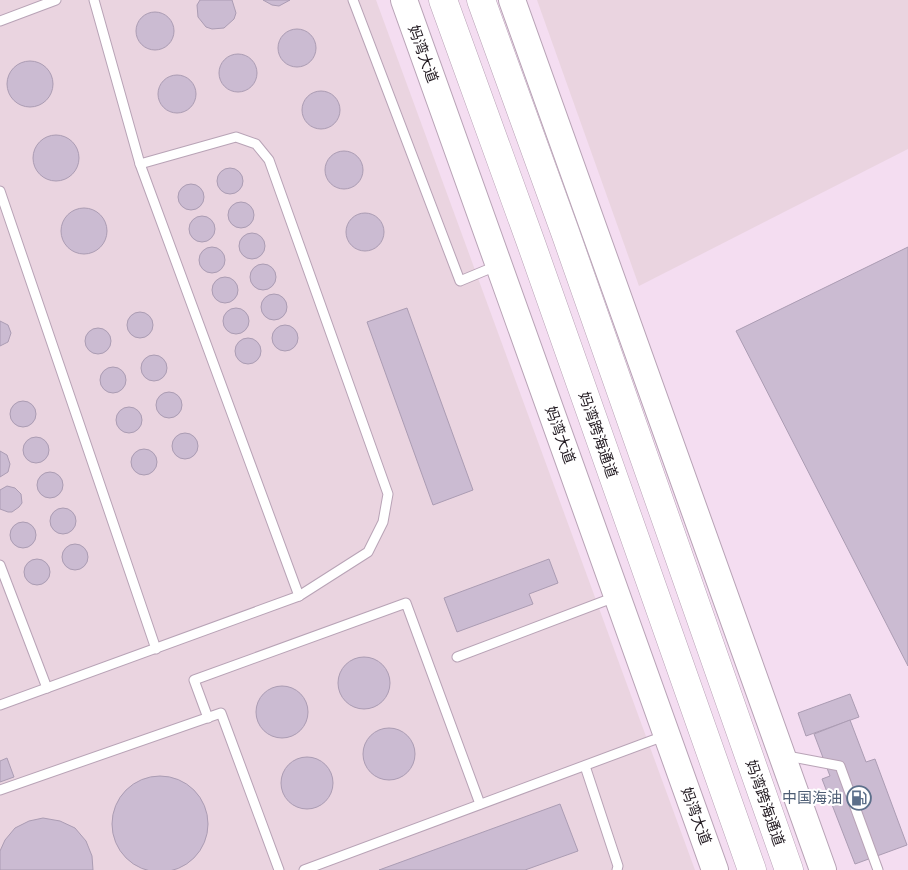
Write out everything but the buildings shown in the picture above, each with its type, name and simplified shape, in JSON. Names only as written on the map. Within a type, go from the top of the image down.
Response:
[{"type":"highway","name":"妈湾跨海通道","points":[[443,0],[531,243],[752,870]]},
{"type":"highway","name":"妈湾跨海通道","points":[[481,0],[565,232],[789,870]]},
{"type":"main road","name":"妈湾大道","points":[[404,0],[715,870]]},
{"type":"main road","points":[[512,0],[823,870]]},
{"type":"lane","points":[[0,21],[56,0]]},
{"type":"lane","points":[[94,0],[140,164],[299,596]]},
{"type":"lane","points":[[353,0],[460,281],[499,265]]},
{"type":"lane","points":[[0,705],[299,596],[368,552],[383,522],[388,494],[269,160],[256,144],[236,138],[140,164]]},
{"type":"lane","points":[[0,191],[156,649]]},
{"type":"lane","points":[[0,565],[47,688]]},
{"type":"lane","points":[[457,657],[617,596]]},
{"type":"lane","points":[[208,718],[194,680],[406,603],[480,804]]},
{"type":"lane","points":[[0,790],[220,713],[279,870]]},
{"type":"lane","points":[[304,870],[667,735]]},
{"type":"lane","points":[[782,755],[840,766],[878,870]]},
{"type":"lane","points":[[585,766],[618,866],[617,870]]},
{"type":"shaded area","points":[[0,0],[376,0],[695,870],[0,870]]},
{"type":"shaded area","points":[[537,0],[908,0],[908,149],[639,286]]},
{"type":"place","name":"中国海油","points":[[859,798]]}]
